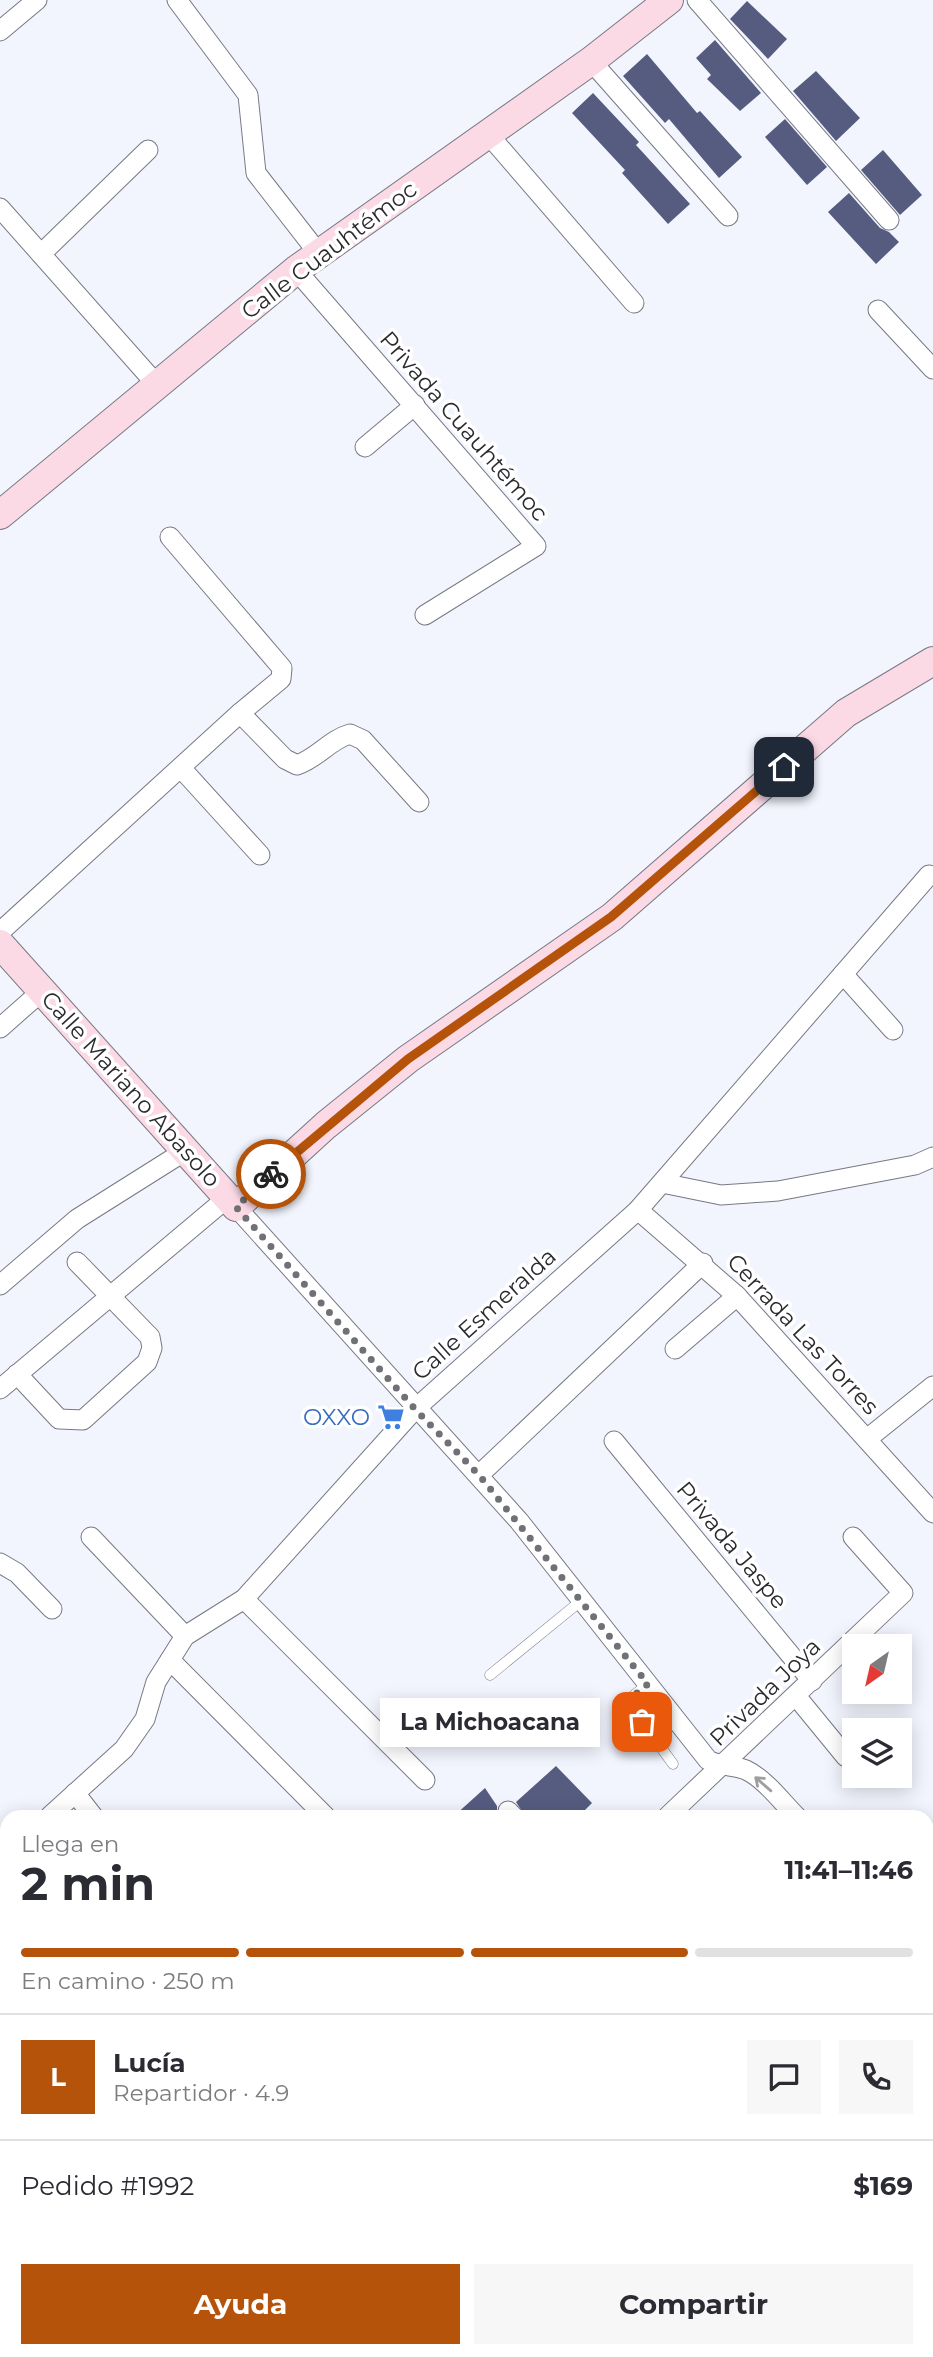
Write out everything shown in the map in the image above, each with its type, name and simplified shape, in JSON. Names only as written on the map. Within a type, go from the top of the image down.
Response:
[{"type":"street","points":[[0,31],[37,0]]},
{"type":"street","points":[[177,0],[248,96],[256,173],[319,254]]},
{"type":"street","name":"Calle Cuauhtémoc","points":[[0,515],[296,270],[591,61],[669,0]]},
{"type":"street","points":[[698,0],[889,220]]},
{"type":"street","points":[[591,61],[728,216]]},
{"type":"street","points":[[488,134],[634,303]]},
{"type":"street","points":[[41,254],[148,150]]},
{"type":"street","points":[[0,208],[157,384]]},
{"type":"street","name":"Privada Cuauhtémoc","points":[[296,270],[536,546],[425,615]]},
{"type":"street","points":[[878,310],[933,369]]},
{"type":"street","points":[[365,447],[415,405]]},
{"type":"street","points":[[0,932],[240,713],[281,679],[282,668],[170,537]]},
{"type":"street","points":[[0,1389],[111,1294],[231,1202],[408,1059],[611,917],[846,713],[933,661]]},
{"type":"street","points":[[240,713],[285,759],[297,765],[309,762],[337,738],[350,734],[363,740],[419,802]]},
{"type":"street","points":[[181,768],[260,855]]},
{"type":"street","name":"Calle Esmeralda","points":[[57,1810],[124,1749],[145,1719],[156,1682],[185,1636],[244,1599],[415,1409],[638,1209],[929,875]]},
{"type":"street","name":"Calle Mariano Abasolo","points":[[0,944],[415,1409],[479,1475],[708,1760],[722,1767],[746,1770],[763,1782],[790,1810]]},
{"type":"street","points":[[843,974],[893,1030]]},
{"type":"street","points":[[0,1028],[43,990]]},
{"type":"street","points":[[0,1284],[77,1219],[185,1151]]},
{"type":"street","points":[[662,1184],[721,1195],[778,1191],[915,1165],[933,1157]]},
{"type":"street","name":"Cerrada Las Torres","points":[[638,1209],[703,1263],[737,1296],[933,1513]]},
{"type":"street","points":[[17,1374],[59,1419],[83,1420],[147,1362],[152,1348],[150,1336],[77,1262]]},
{"type":"street","name":"Cerrada Las Torres","points":[[479,1475],[703,1263]]},
{"type":"street","points":[[675,1349],[737,1296]]},
{"type":"street","points":[[867,1439],[933,1386]]},
{"type":"street","name":"Privada Jaspe","points":[[614,1441],[812,1681]]},
{"type":"street","points":[[91,1537],[185,1636]]},
{"type":"street","name":"Privada Joya","points":[[675,1810],[903,1593],[853,1537]]},
{"type":"street","points":[[0,1563],[17,1573],[52,1609]]},
{"type":"street","points":[[244,1599],[425,1780]]},
{"type":"street","points":[[170,1660],[319,1810]]},
{"type":"street","points":[[796,1696],[842,1752]]},
{"type":"street","points":[[75,1793],[88,1810]]},
{"type":"lane","points":[[490,1675],[582,1601]]},
{"type":"lane","points":[[648,1684],[627,1701],[673,1764]]},
{"type":"building","points":[[747,1],[787,39],[768,59],[730,19]]},
{"type":"building","points":[[715,40],[761,93],[740,111],[707,79],[711,75],[696,58]]},
{"type":"building","points":[[647,54],[697,113],[700,111],[742,157],[719,178],[669,119],[665,123],[623,76]]},
{"type":"building","points":[[816,71],[860,118],[836,141],[793,91]]},
{"type":"building","points":[[593,93],[639,142],[636,145],[690,204],[668,224],[622,173],[625,170],[572,113]]},
{"type":"building","points":[[785,119],[827,167],[807,185],[765,137]]},
{"type":"building","points":[[883,150],[922,195],[900,215],[861,170]]},
{"type":"building","points":[[849,193],[880,228],[889,232],[899,242],[876,264],[828,212]]},
{"type":"building","points":[[556,1766],[592,1803],[585,1810],[521,1810],[516,1802]]},
{"type":"building","points":[[485,1788],[497,1806],[497,1810],[461,1810]]},
{"type":"way so far","points":[[271,1174],[236,1207],[415,1409],[519,1521],[648,1684],[627,1701],[642,1722]]},
{"type":"place","name":"OXXO","points":[[391,1417]]},
{"type":"place","name":"La Michoacana","points":[[642,1722]]},
{"type":"route","points":[[271,1174],[326,1125],[408,1059],[611,917],[784,767]]}]
